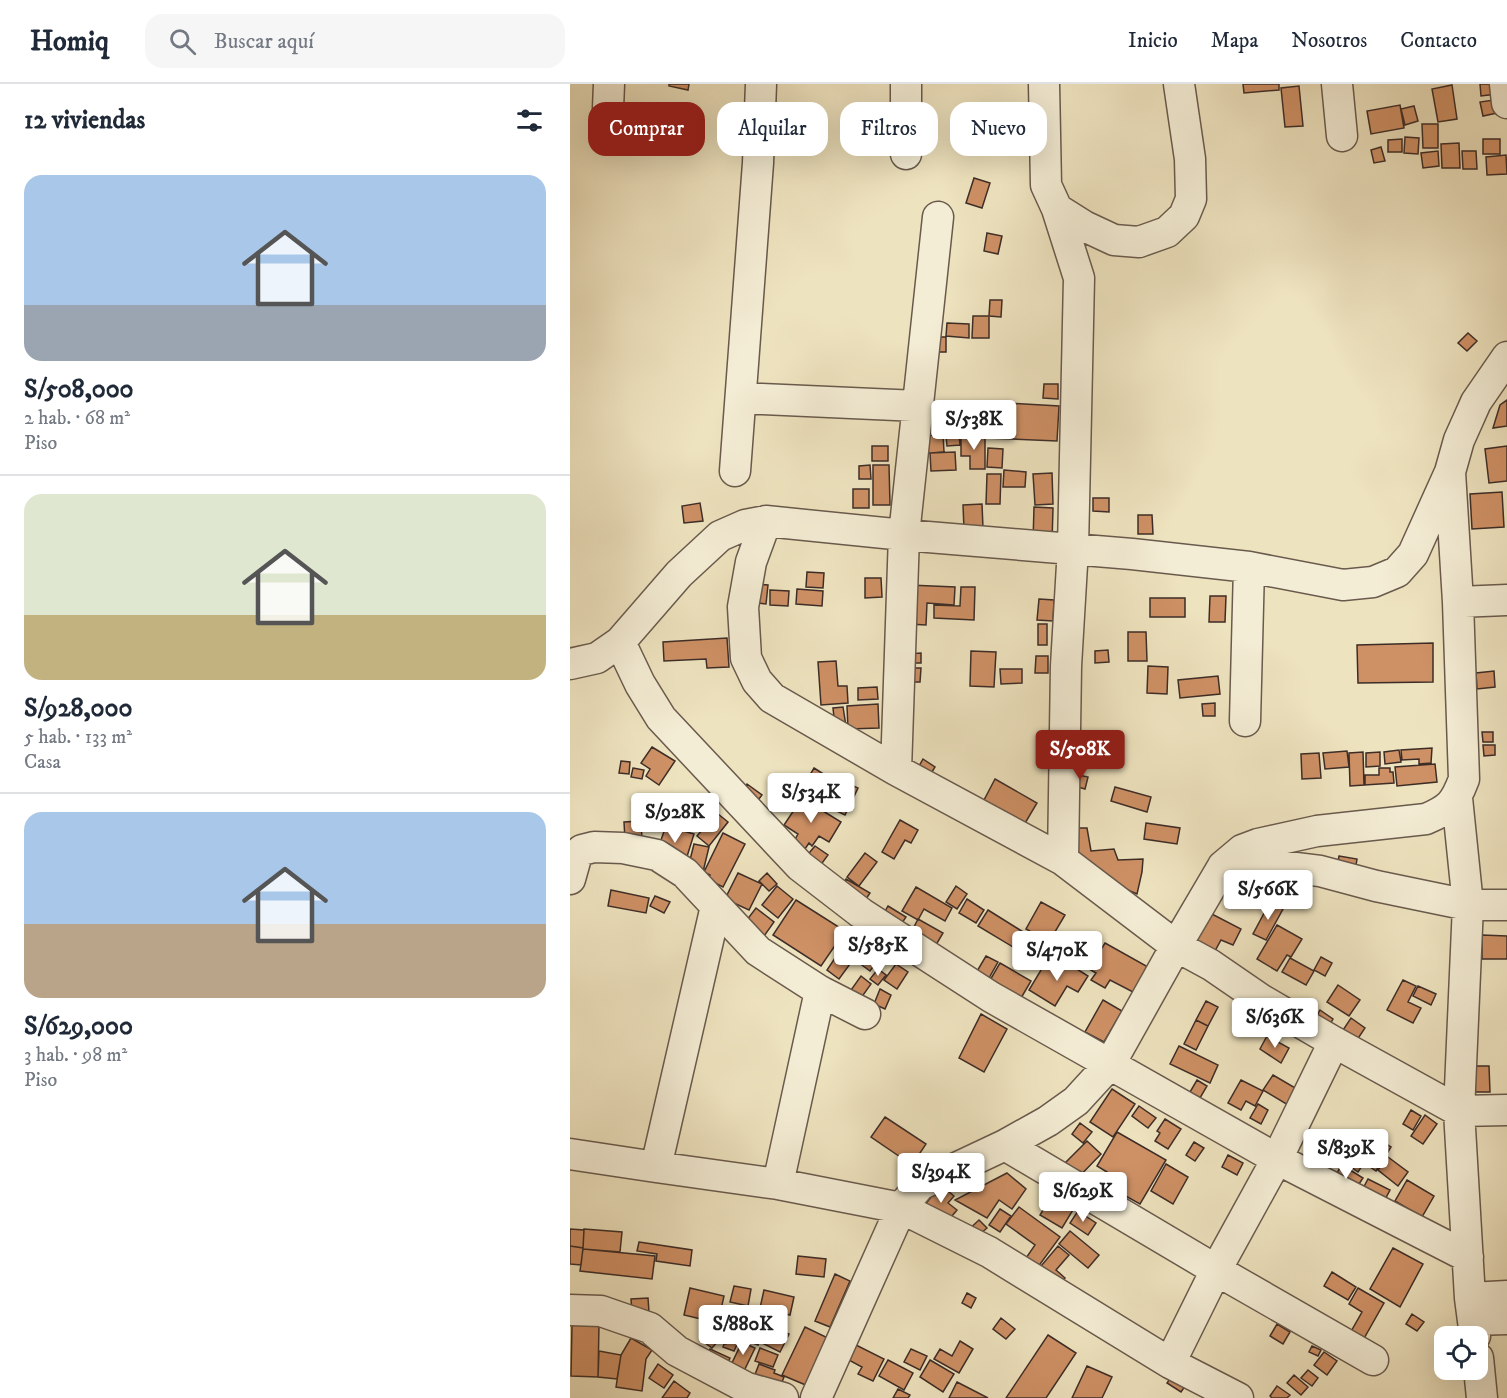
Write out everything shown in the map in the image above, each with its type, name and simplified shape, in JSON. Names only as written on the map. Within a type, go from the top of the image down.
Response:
[{"type":"street","points":[[608,102],[609,84]]},
{"type":"street","points":[[735,471],[758,163],[760,84]]},
{"type":"street","points":[[906,84],[906,102]]},
{"type":"street","points":[[1044,84],[1046,185],[1057,209],[1079,278],[1073,548],[1066,666],[1063,860]]},
{"type":"street","points":[[1057,209],[1084,226],[1114,240],[1139,242],[1167,232],[1184,216],[1191,199],[1190,159],[1179,84]]},
{"type":"street","points":[[1337,84],[1342,136]]},
{"type":"street","points":[[1505,84],[1507,103]]},
{"type":"street","points":[[896,770],[904,535],[938,217]]},
{"type":"street","points":[[570,664],[597,658],[620,642],[680,574],[720,536],[745,525],[766,520],[904,535],[1073,548],[1249,567],[1343,585],[1373,582],[1396,572],[1413,554],[1450,472],[1459,440],[1476,402],[1507,357]]},
{"type":"street","points":[[742,398],[918,406]]},
{"type":"street","points":[[816,1398],[901,1208],[920,1185],[1005,1145],[1076,1101],[1110,1064],[1223,866],[1242,850],[1257,844],[1317,831],[1426,819],[1443,812],[1456,798],[1464,779],[1458,602],[1450,472]]},
{"type":"street","points":[[766,520],[751,562],[743,607],[746,658],[757,681],[772,698],[896,770],[1063,860],[1176,946],[1211,965],[1262,1000],[1334,1042],[1459,1111],[1507,1110]]},
{"type":"street","points":[[1245,721],[1249,567]]},
{"type":"street","points":[[1458,602],[1507,600]]},
{"type":"street","points":[[620,642],[640,684],[661,718],[800,866],[861,913],[991,997],[1277,1159],[1468,1257]]},
{"type":"street","points":[[1456,798],[1468,905],[1459,1111],[1473,1318]]},
{"type":"street","points":[[570,879],[577,854],[582,850],[594,847],[623,848],[657,855],[685,873],[758,951],[820,991],[865,1014]]},
{"type":"street","points":[[1223,866],[1271,865],[1320,871],[1376,886],[1468,905],[1507,905]]},
{"type":"street","points":[[656,1167],[716,906]]},
{"type":"street","points":[[778,1184],[820,991]]},
{"type":"street","points":[[1170,1364],[1216,1269],[1277,1159],[1334,1042]]},
{"type":"street","points":[[1005,1145],[1373,1360]]},
{"type":"street","points":[[570,1154],[778,1184],[901,1208],[989,1252],[1170,1364],[1238,1398]]},
{"type":"street","points":[[1473,1318],[1507,1296]]},
{"type":"street","points":[[570,1310],[601,1311],[650,1328],[677,1351],[747,1388],[783,1398]]},
{"type":"street","points":[[1473,1318],[1507,1319]]},
{"type":"street","points":[[1480,1380],[1482,1398]]},
{"type":"building","points":[[669,84],[689,84],[688,90],[669,86]]},
{"type":"building","points":[[1243,84],[1279,84],[1279,90],[1244,93]]},
{"type":"building","points":[[1480,84],[1496,84],[1497,94],[1481,96]]},
{"type":"building","points":[[1452,85],[1457,119],[1438,122],[1432,89]]},
{"type":"building","points":[[1299,86],[1303,126],[1285,127],[1281,88]]},
{"type":"building","points":[[1500,99],[1502,112],[1483,116],[1480,102]]},
{"type":"building","points":[[1400,105],[1404,128],[1371,134],[1367,111]]},
{"type":"building","points":[[1414,106],[1418,121],[1405,125],[1401,109]]},
{"type":"building","points":[[1422,124],[1438,124],[1438,148],[1423,148]]},
{"type":"building","points":[[1405,137],[1419,138],[1418,154],[1404,153]]},
{"type":"building","points":[[1402,139],[1402,152],[1388,152],[1388,140]]},
{"type":"building","points":[[1483,139],[1500,139],[1500,154],[1483,154]]},
{"type":"building","points":[[1459,143],[1460,168],[1442,168],[1441,144]]},
{"type":"building","points":[[1381,147],[1385,161],[1374,163],[1371,150]]},
{"type":"building","points":[[1438,151],[1439,166],[1423,168],[1421,153]]},
{"type":"building","points":[[1462,151],[1476,151],[1477,169],[1463,169]]},
{"type":"building","points":[[1506,155],[1507,174],[1487,175],[1486,157]]},
{"type":"building","points":[[974,178],[990,183],[982,208],[966,203]]},
{"type":"building","points":[[987,233],[1002,236],[998,254],[984,251]]},
{"type":"building","points":[[990,300],[1002,300],[1001,317],[989,316]]},
{"type":"building","points":[[973,316],[989,316],[989,338],[972,338]]},
{"type":"building","points":[[947,323],[969,324],[969,338],[946,336]]},
{"type":"building","points":[[1468,333],[1477,341],[1467,351],[1458,343]]},
{"type":"building","points":[[930,337],[946,337],[946,352],[930,352]]},
{"type":"building","points":[[1044,384],[1058,384],[1058,399],[1043,398]]},
{"type":"building","points":[[1507,400],[1507,426],[1493,428],[1500,405]]},
{"type":"building","points":[[988,402],[1059,406],[1057,441],[986,438]]},
{"type":"building","points":[[943,434],[944,452],[917,454],[916,437]]},
{"type":"building","points":[[959,435],[960,445],[947,446],[946,436]]},
{"type":"building","points":[[961,437],[985,437],[985,469],[970,469],[970,456],[961,456]]},
{"type":"building","points":[[872,446],[888,446],[888,461],[872,461]]},
{"type":"building","points":[[1507,446],[1507,481],[1489,483],[1485,449]]},
{"type":"building","points":[[988,448],[1003,449],[1002,468],[987,467]]},
{"type":"building","points":[[955,452],[956,470],[931,471],[930,453]]},
{"type":"building","points":[[870,465],[871,479],[859,479],[859,466]]},
{"type":"building","points":[[873,465],[889,465],[890,505],[873,505]]},
{"type":"building","points":[[1004,470],[1026,472],[1025,487],[1003,487]]},
{"type":"building","points":[[1052,473],[1053,504],[1035,505],[1033,474]]},
{"type":"building","points":[[987,474],[1001,474],[1000,504],[986,504]]},
{"type":"building","points":[[853,489],[869,489],[869,508],[853,508]]},
{"type":"building","points":[[1502,492],[1504,527],[1472,529],[1470,494]]},
{"type":"building","points":[[1093,498],[1109,498],[1109,512],[1093,511]]},
{"type":"building","points":[[700,503],[703,521],[684,523],[682,506]]},
{"type":"building","points":[[982,504],[983,528],[964,529],[963,505]]},
{"type":"building","points":[[1034,507],[1053,508],[1052,542],[1033,541]]},
{"type":"building","points":[[1138,515],[1152,515],[1153,534],[1138,534]]},
{"type":"building","points":[[807,572],[824,573],[823,588],[806,587]]},
{"type":"building","points":[[865,578],[881,578],[882,597],[865,598]]},
{"type":"building","points":[[753,584],[768,585],[766,604],[751,602]]},
{"type":"building","points":[[909,585],[955,587],[954,605],[927,603],[926,625],[908,624]]},
{"type":"building","points":[[961,587],[975,587],[974,620],[934,618],[934,605],[960,606]]},
{"type":"building","points":[[797,589],[823,591],[822,606],[796,604]]},
{"type":"building","points":[[770,590],[789,591],[788,606],[770,605]]},
{"type":"building","points":[[1210,596],[1226,596],[1225,622],[1209,622]]},
{"type":"building","points":[[1150,598],[1185,598],[1185,617],[1150,617]]},
{"type":"building","points":[[1039,599],[1054,600],[1053,621],[1037,620]]},
{"type":"building","points":[[1038,624],[1047,624],[1047,645],[1038,645]]},
{"type":"building","points":[[1128,632],[1146,632],[1147,661],[1128,661]]},
{"type":"building","points":[[727,638],[729,667],[707,668],[706,659],[664,661],[663,642]]},
{"type":"building","points":[[1433,643],[1433,682],[1358,683],[1357,645]]},
{"type":"building","points":[[1108,650],[1109,662],[1095,663],[1095,651]]},
{"type":"building","points":[[971,651],[996,652],[994,687],[970,686]]},
{"type":"building","points":[[921,653],[921,663],[908,663],[908,654]]},
{"type":"building","points":[[1036,656],[1048,656],[1048,673],[1035,673]]},
{"type":"building","points":[[836,661],[838,686],[847,686],[848,703],[821,705],[818,662]]},
{"type":"building","points":[[1148,666],[1168,667],[1167,694],[1147,693]]},
{"type":"building","points":[[908,668],[921,668],[920,682],[907,682]]},
{"type":"building","points":[[1000,669],[1022,669],[1022,683],[1001,684]]},
{"type":"building","points":[[1494,671],[1495,687],[1477,689],[1476,673]]},
{"type":"building","points":[[1218,676],[1220,694],[1180,698],[1178,680]]},
{"type":"building","points":[[877,687],[878,699],[858,700],[858,688]]},
{"type":"building","points":[[1215,703],[1215,716],[1203,716],[1202,704]]},
{"type":"building","points":[[878,704],[879,728],[848,729],[847,706]]},
{"type":"building","points":[[843,707],[846,726],[835,727],[833,708]]},
{"type":"building","points":[[1482,732],[1493,732],[1493,742],[1483,742]]},
{"type":"building","points":[[1483,745],[1495,745],[1495,755],[1484,756]]},
{"type":"building","points":[[652,747],[675,761],[659,785],[646,776],[650,769],[641,763]]},
{"type":"building","points":[[1432,748],[1431,763],[1419,764],[1419,759],[1402,760],[1401,750]]},
{"type":"building","points":[[1399,750],[1401,762],[1385,764],[1384,752]]},
{"type":"building","points":[[1347,751],[1349,767],[1325,769],[1323,753]]},
{"type":"building","points":[[1363,752],[1364,785],[1350,786],[1349,753]]},
{"type":"building","points":[[1380,752],[1380,766],[1366,767],[1366,753]]},
{"type":"building","points":[[1319,753],[1321,778],[1302,779],[1301,754]]},
{"type":"building","points":[[923,759],[935,767],[926,782],[914,775]]},
{"type":"building","points":[[621,761],[630,762],[629,774],[619,773]]},
{"type":"building","points":[[1435,764],[1437,782],[1397,786],[1395,767]]},
{"type":"building","points":[[633,768],[644,770],[642,779],[631,777]]},
{"type":"building","points":[[814,768],[833,780],[820,802],[801,790]]},
{"type":"building","points":[[1379,768],[1390,768],[1390,772],[1393,772],[1394,783],[1365,785],[1365,775],[1379,775]]},
{"type":"building","points":[[1074,774],[1088,777],[1085,789],[1071,785]]},
{"type":"building","points":[[838,779],[858,788],[845,815],[826,806]]},
{"type":"building","points":[[995,779],[1037,803],[1024,825],[983,802]]},
{"type":"building","points":[[747,784],[762,795],[753,807],[739,796]]},
{"type":"building","points":[[1115,787],[1151,797],[1147,812],[1111,801]]},
{"type":"building","points":[[802,798],[841,822],[829,842],[819,836],[812,846],[809,843],[805,849],[794,841],[798,834],[784,825]]},
{"type":"building","points":[[707,805],[728,822],[709,846],[697,836],[703,829],[693,822]]},
{"type":"building","points":[[666,807],[693,812],[691,829],[663,824]]},
{"type":"building","points":[[900,820],[918,830],[911,843],[905,840],[894,859],[882,852]]},
{"type":"building","points":[[641,821],[642,839],[625,840],[624,822]]},
{"type":"building","points":[[1146,823],[1180,828],[1177,844],[1144,839]]},
{"type":"building","points":[[666,826],[694,834],[685,863],[656,854]]},
{"type":"building","points":[[1073,828],[1087,828],[1091,851],[1114,849],[1118,860],[1143,859],[1137,894],[1073,866]]},
{"type":"building","points":[[723,833],[745,844],[723,887],[707,879],[710,875],[704,872]]},
{"type":"building","points":[[694,844],[709,847],[702,876],[687,872]]},
{"type":"building","points":[[815,846],[828,855],[817,870],[804,859]]},
{"type":"building","points":[[865,853],[877,862],[859,886],[847,877]]},
{"type":"building","points":[[1339,856],[1357,859],[1355,871],[1337,868]]},
{"type":"building","points":[[738,873],[762,884],[749,910],[725,899]]},
{"type":"building","points":[[767,873],[777,884],[769,891],[759,881]]},
{"type":"building","points":[[846,879],[870,893],[862,905],[838,892]]},
{"type":"building","points":[[777,886],[793,899],[778,918],[762,905]]},
{"type":"building","points":[[956,886],[967,894],[957,909],[946,902]]},
{"type":"building","points":[[916,887],[952,908],[945,921],[924,909],[918,920],[902,911]]},
{"type":"building","points":[[611,890],[649,898],[646,913],[608,906]]},
{"type":"building","points":[[655,896],[670,902],[664,913],[650,906]]},
{"type":"building","points":[[967,899],[984,910],[976,923],[959,913]]},
{"type":"building","points":[[796,900],[845,931],[821,966],[773,935]]},
{"type":"building","points":[[1041,902],[1065,915],[1043,952],[1029,944],[1035,934],[1026,929]]},
{"type":"building","points":[[1270,902],[1283,909],[1266,940],[1253,934]]},
{"type":"building","points":[[888,906],[906,917],[896,932],[879,922]]},
{"type":"building","points":[[756,908],[774,922],[762,939],[743,925]]},
{"type":"building","points":[[988,910],[1028,935],[1018,950],[978,926]]},
{"type":"building","points":[[1208,912],[1241,929],[1233,945],[1221,940],[1209,962],[1188,952]]},
{"type":"building","points":[[918,919],[943,933],[933,950],[909,937]]},
{"type":"building","points":[[1277,925],[1302,939],[1291,957],[1287,955],[1277,971],[1257,959]]},
{"type":"building","points":[[1482,935],[1507,936],[1507,959],[1482,959]]},
{"type":"building","points":[[1075,939],[1086,947],[1075,962],[1065,954]]},
{"type":"building","points":[[1105,943],[1148,967],[1133,992],[1110,980],[1105,988],[1091,980],[1096,973],[1089,969]]},
{"type":"building","points":[[872,950],[881,956],[870,971],[862,965]]},
{"type":"building","points":[[1026,952],[1039,959],[1033,969],[1020,962]]},
{"type":"building","points":[[837,955],[850,964],[839,979],[827,970]]},
{"type":"building","points":[[986,956],[998,962],[985,985],[973,978]]},
{"type":"building","points":[[1321,957],[1332,963],[1325,976],[1314,970]]},
{"type":"building","points":[[1290,958],[1314,971],[1306,985],[1282,972]]},
{"type":"building","points":[[1061,959],[1088,976],[1078,992],[1067,986],[1055,1006],[1029,990],[1044,965],[1053,971]]},
{"type":"building","points":[[1000,963],[1031,981],[1017,1005],[986,987]]},
{"type":"building","points":[[896,964],[908,972],[897,989],[884,980]]},
{"type":"building","points":[[878,969],[886,975],[878,985],[870,979]]},
{"type":"building","points":[[861,976],[871,984],[861,998],[851,990]]},
{"type":"building","points":[[1403,980],[1416,986],[1408,1002],[1421,1008],[1413,1023],[1387,1010]]},
{"type":"building","points":[[1338,985],[1360,1000],[1349,1016],[1327,1002]]},
{"type":"building","points":[[1418,986],[1436,994],[1431,1005],[1413,996]]},
{"type":"building","points":[[880,989],[891,995],[885,1009],[874,1004]]},
{"type":"building","points":[[1103,1000],[1122,1011],[1104,1042],[1085,1032]]},
{"type":"building","points":[[1206,1001],[1218,1007],[1208,1026],[1196,1020]]},
{"type":"building","points":[[1320,1010],[1333,1019],[1324,1035],[1311,1026]]},
{"type":"building","points":[[981,1014],[1007,1029],[984,1072],[959,1058]]},
{"type":"building","points":[[1351,1018],[1365,1028],[1351,1049],[1337,1039]]},
{"type":"building","points":[[1196,1020],[1208,1026],[1196,1050],[1184,1044]]},
{"type":"building","points":[[1267,1036],[1289,1048],[1281,1063],[1260,1049]]},
{"type":"building","points":[[1179,1046],[1218,1065],[1210,1083],[1170,1064]]},
{"type":"building","points":[[1466,1066],[1489,1066],[1490,1092],[1466,1092]]},
{"type":"building","points":[[1273,1075],[1297,1089],[1288,1105],[1263,1090]]},
{"type":"building","points":[[1197,1080],[1207,1086],[1200,1098],[1190,1092]]},
{"type":"building","points":[[1241,1080],[1263,1091],[1255,1106],[1246,1101],[1241,1110],[1228,1103]]},
{"type":"building","points":[[1112,1089],[1135,1104],[1113,1137],[1090,1122]]},
{"type":"building","points":[[1258,1104],[1268,1110],[1261,1124],[1250,1118]]},
{"type":"building","points":[[1139,1106],[1156,1118],[1148,1128],[1132,1116]]},
{"type":"building","points":[[1411,1110],[1421,1116],[1413,1130],[1403,1124]]},
{"type":"building","points":[[1425,1115],[1437,1124],[1423,1144],[1411,1136]]},
{"type":"building","points":[[885,1117],[926,1144],[912,1165],[871,1137]]},
{"type":"building","points":[[1165,1119],[1181,1129],[1168,1149],[1155,1141],[1160,1133],[1157,1131]]},
{"type":"building","points":[[1080,1123],[1092,1132],[1083,1143],[1072,1134]]},
{"type":"building","points":[[1117,1132],[1166,1160],[1140,1204],[1115,1190],[1107,1204],[1089,1193],[1098,1177],[1102,1179],[1107,1172],[1097,1166]]},
{"type":"building","points":[[1368,1132],[1391,1147],[1376,1171],[1364,1163],[1358,1172],[1347,1164]]},
{"type":"building","points":[[1087,1141],[1101,1154],[1072,1184],[1058,1170]]},
{"type":"building","points":[[1194,1142],[1204,1148],[1195,1161],[1186,1155]]},
{"type":"building","points":[[1228,1155],[1243,1163],[1237,1175],[1222,1167]]},
{"type":"building","points":[[1388,1157],[1408,1172],[1398,1186],[1378,1170]]},
{"type":"building","points":[[1166,1164],[1188,1177],[1173,1204],[1151,1191]]},
{"type":"building","points":[[1342,1165],[1363,1178],[1351,1196],[1330,1183]]},
{"type":"building","points":[[1007,1173],[1026,1189],[1012,1209],[999,1200],[987,1218],[955,1200]]},
{"type":"building","points":[[1368,1179],[1390,1190],[1381,1207],[1359,1196]]},
{"type":"building","points":[[1407,1180],[1434,1196],[1422,1217],[1395,1201]]},
{"type":"building","points":[[941,1185],[954,1196],[948,1203],[957,1210],[946,1223],[924,1206]]},
{"type":"building","points":[[1057,1187],[1079,1200],[1062,1228],[1040,1215]]},
{"type":"building","points":[[1019,1207],[1060,1237],[1032,1275],[1020,1267],[1035,1245],[1006,1224]]},
{"type":"building","points":[[1000,1209],[1011,1216],[1000,1232],[989,1225]]},
{"type":"building","points":[[1078,1211],[1096,1223],[1088,1235],[1070,1223]]},
{"type":"building","points":[[979,1220],[987,1228],[973,1240],[966,1232]]},
{"type":"building","points":[[570,1229],[584,1230],[583,1248],[570,1246]]},
{"type":"building","points":[[584,1229],[622,1232],[620,1252],[583,1249]]},
{"type":"building","points":[[1070,1231],[1099,1255],[1088,1268],[1059,1244]]},
{"type":"building","points":[[639,1242],[692,1250],[690,1266],[656,1261],[657,1254],[637,1251]]},
{"type":"building","points":[[570,1246],[583,1248],[581,1265],[570,1264]]},
{"type":"building","points":[[1058,1246],[1069,1255],[1056,1270],[1065,1278],[1056,1288],[1036,1272]]},
{"type":"building","points":[[1393,1248],[1423,1264],[1400,1307],[1370,1289]]},
{"type":"building","points":[[583,1249],[655,1256],[652,1279],[580,1271]]},
{"type":"building","points":[[798,1256],[826,1259],[824,1277],[796,1274]]},
{"type":"building","points":[[1332,1272],[1356,1287],[1348,1300],[1324,1286]]},
{"type":"building","points":[[835,1274],[850,1281],[830,1327],[815,1321]]},
{"type":"building","points":[[734,1286],[751,1289],[748,1306],[730,1302]]},
{"type":"building","points":[[690,1288],[724,1296],[718,1323],[684,1315]]},
{"type":"building","points":[[1358,1288],[1384,1303],[1358,1349],[1345,1342],[1362,1312],[1349,1304]]},
{"type":"building","points":[[764,1290],[794,1297],[790,1315],[760,1308]]},
{"type":"building","points":[[967,1293],[976,1298],[971,1308],[962,1303]]},
{"type":"building","points":[[648,1298],[649,1312],[632,1313],[631,1299]]},
{"type":"building","points":[[752,1310],[770,1318],[758,1345],[740,1338],[734,1351],[723,1347],[736,1322],[744,1326]]},
{"type":"building","points":[[1412,1314],[1424,1322],[1417,1331],[1406,1324]]},
{"type":"building","points":[[1001,1318],[1015,1329],[1006,1339],[993,1329]]},
{"type":"building","points":[[716,1323],[726,1332],[712,1348],[701,1340]]},
{"type":"building","points":[[1277,1324],[1290,1332],[1283,1344],[1270,1336]]},
{"type":"building","points":[[572,1325],[599,1325],[598,1377],[571,1376]]},
{"type":"building","points":[[770,1325],[789,1334],[780,1352],[762,1343]]},
{"type":"building","points":[[805,1327],[830,1339],[808,1386],[782,1375]]},
{"type":"building","points":[[1048,1335],[1076,1353],[1046,1398],[1006,1398]]},
{"type":"building","points":[[631,1338],[652,1350],[646,1359],[642,1391],[616,1387],[621,1355]]},
{"type":"building","points":[[960,1341],[973,1349],[959,1373],[934,1359],[940,1349],[952,1356]]},
{"type":"building","points":[[742,1342],[755,1348],[744,1371],[731,1365]]},
{"type":"building","points":[[852,1343],[884,1359],[873,1381],[858,1374],[862,1367],[845,1358]]},
{"type":"building","points":[[1312,1346],[1321,1350],[1318,1356],[1309,1352]]},
{"type":"building","points":[[760,1348],[778,1355],[773,1367],[755,1361]]},
{"type":"building","points":[[710,1349],[730,1358],[723,1373],[703,1363]]},
{"type":"building","points":[[911,1349],[927,1356],[920,1370],[904,1362]]},
{"type":"building","points":[[599,1351],[621,1355],[617,1379],[598,1377]]},
{"type":"building","points":[[1324,1352],[1337,1361],[1327,1375],[1314,1365]]},
{"type":"building","points":[[888,1360],[913,1373],[904,1390],[879,1376]]},
{"type":"building","points":[[930,1360],[954,1374],[943,1392],[920,1377]]},
{"type":"building","points":[[658,1364],[673,1375],[664,1388],[649,1378]]},
{"type":"building","points":[[759,1364],[775,1370],[774,1373],[784,1377],[777,1395],[751,1385]]},
{"type":"building","points":[[1087,1366],[1112,1377],[1102,1398],[1072,1398]]},
{"type":"building","points":[[1308,1370],[1318,1378],[1312,1386],[1301,1378]]},
{"type":"building","points":[[1174,1373],[1188,1382],[1181,1392],[1167,1383]]},
{"type":"building","points":[[1294,1375],[1308,1387],[1301,1395],[1287,1383]]},
{"type":"building","points":[[674,1381],[690,1393],[687,1398],[662,1398]]},
{"type":"building","points":[[957,1382],[988,1398],[949,1398]]},
{"type":"building","points":[[1277,1386],[1290,1395],[1287,1398],[1272,1398],[1270,1396]]},
{"type":"building","points":[[898,1389],[910,1395],[908,1398],[893,1398]]}]
